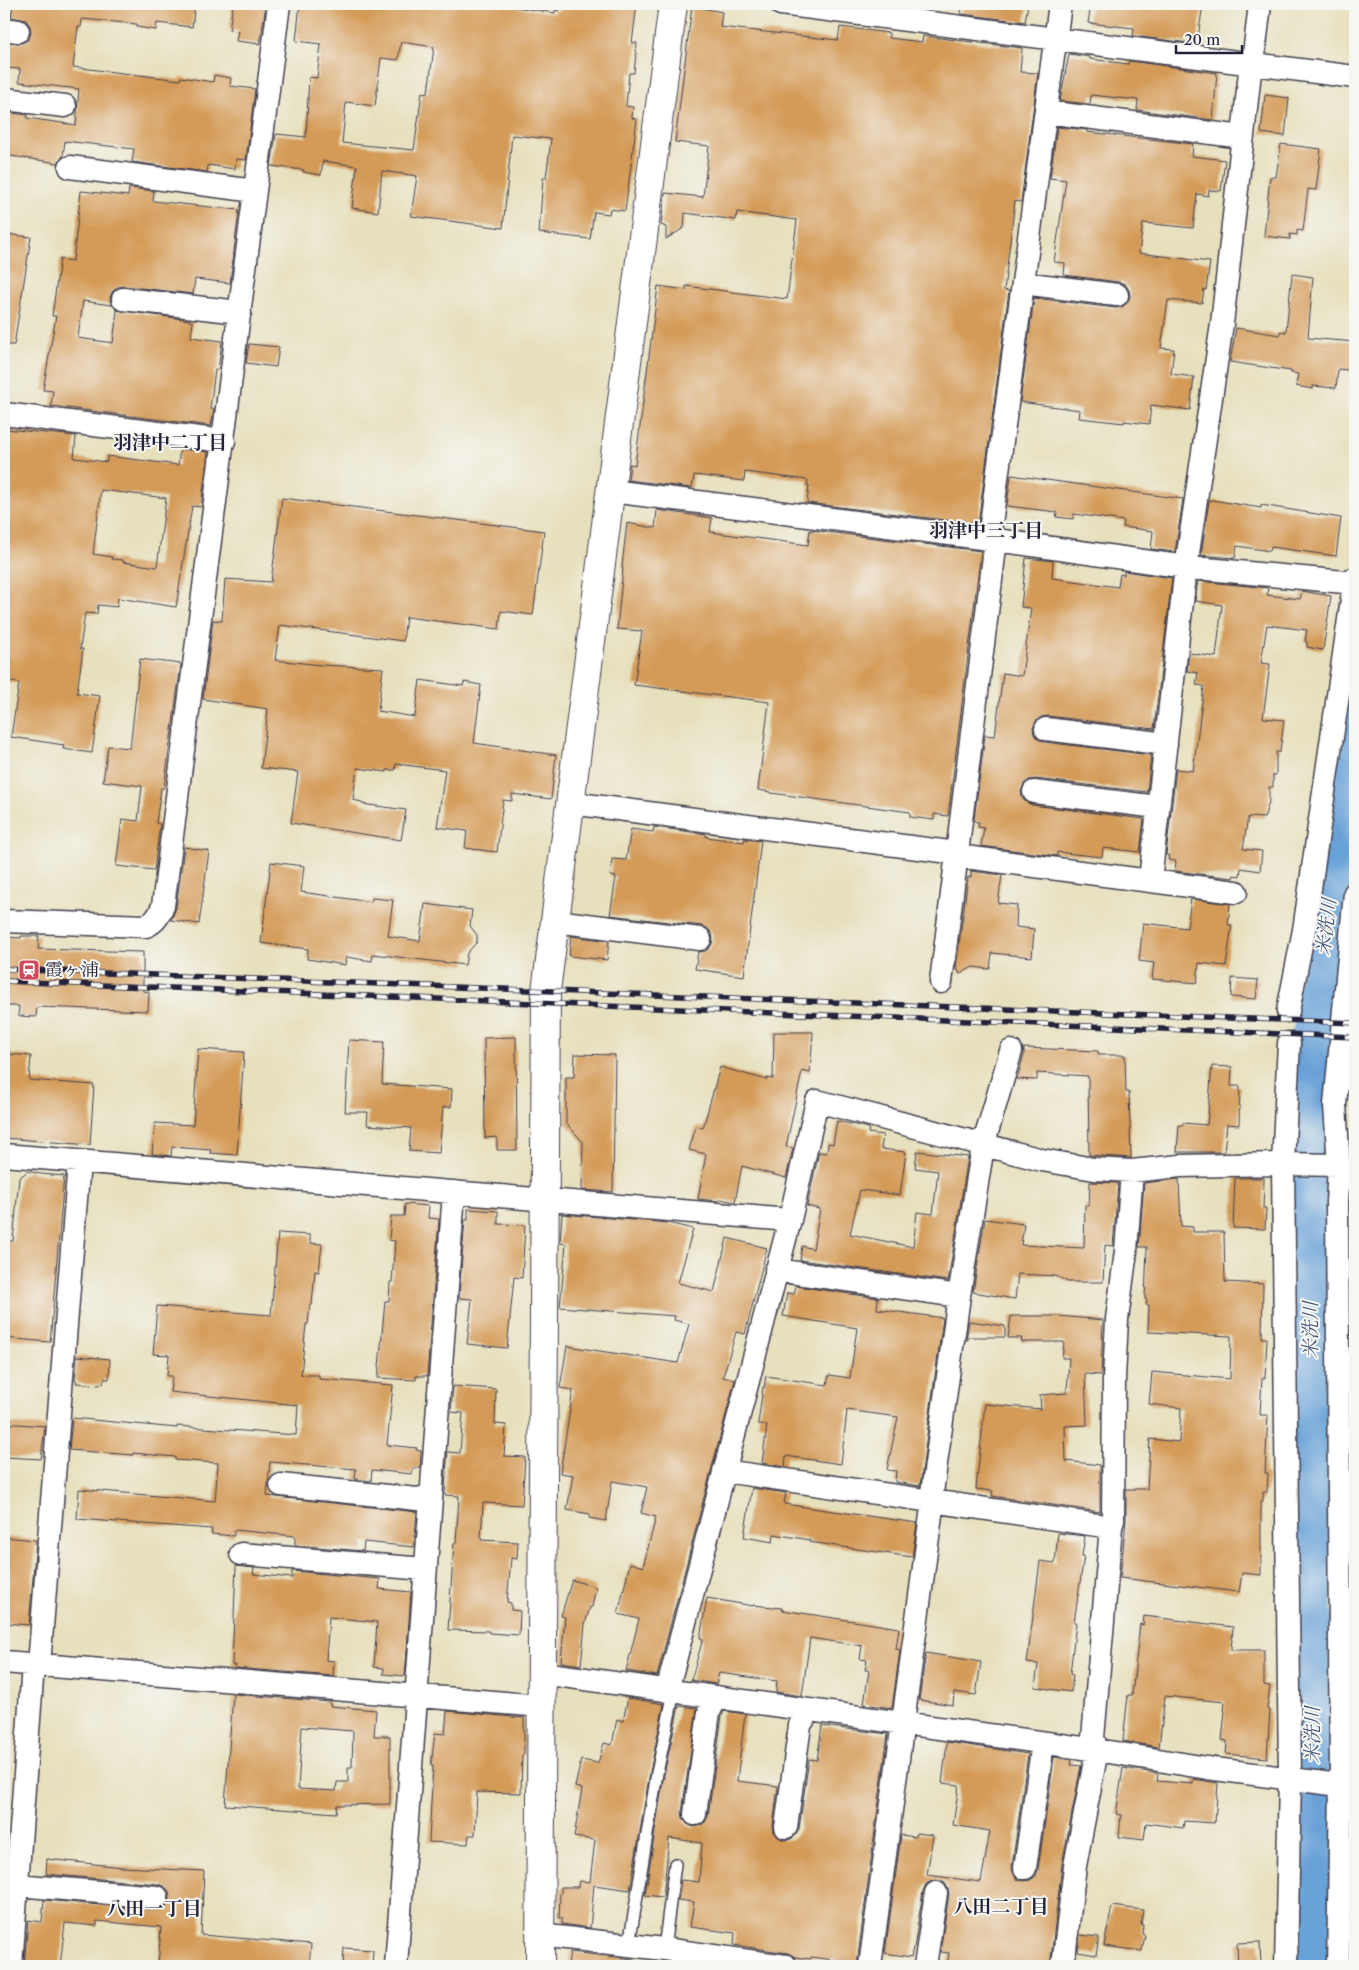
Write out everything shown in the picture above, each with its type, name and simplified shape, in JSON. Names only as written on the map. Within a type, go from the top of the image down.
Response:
[{"type":"street","points":[[4,920],[138,926],[153,923],[163,906],[279,4]]},
{"type":"street","points":[[540,1966],[546,1003],[674,4]]},
{"type":"street","points":[[781,4],[937,13],[1055,38],[1355,77]]},
{"type":"street","points":[[941,982],[1023,283],[1060,4]]},
{"type":"street","points":[[1150,880],[1186,567],[1222,324],[1260,4]]},
{"type":"street","points":[[4,99],[66,106]]},
{"type":"street","points":[[1046,112],[1243,137]]},
{"type":"street","points":[[70,167],[256,191]]},
{"type":"street","points":[[1023,283],[1116,295]]},
{"type":"street","points":[[123,299],[240,312]]},
{"type":"street","points":[[4,414],[224,441]]},
{"type":"street","points":[[611,491],[993,539],[1186,567],[1355,580],[1304,930],[1288,1011]]},
{"type":"street","points":[[1046,729],[1166,744]]},
{"type":"street","points":[[1034,792],[1158,807]]},
{"type":"street","points":[[571,803],[1236,892]]},
{"type":"street","points":[[1338,1966],[1343,1785],[1338,1223],[1335,1165],[1335,1105],[1355,893]]},
{"type":"street","points":[[555,921],[700,939]]},
{"type":"street","points":[[1286,1966],[1293,1779],[1286,1164],[1289,1042]]},
{"type":"street","points":[[870,1966],[959,1296],[983,1146],[1011,1051]]},
{"type":"street","points":[[671,1692],[724,1471],[790,1220],[818,1101],[983,1146],[1042,1160],[1094,1169],[1132,1170],[1180,1166],[1286,1164],[1335,1165]]},
{"type":"street","points":[[4,1155],[790,1220]]},
{"type":"street","points":[[11,1966],[79,1162]]},
{"type":"street","points":[[1063,1966],[1076,1866],[1097,1750],[1093,1738],[1111,1527],[1114,1520],[1114,1379],[1117,1319],[1126,1251],[1132,1170]]},
{"type":"street","points":[[396,1966],[454,1192]]},
{"type":"street","points":[[776,1270],[959,1296]]},
{"type":"street","points":[[724,1471],[1111,1527]]},
{"type":"street","points":[[281,1485],[417,1499],[431,1496]]},
{"type":"street","points":[[241,1554],[425,1569]]},
{"type":"street","points":[[4,1662],[542,1706]]},
{"type":"street","points":[[542,1673],[1097,1750],[1207,1768],[1343,1785]]},
{"type":"street","points":[[695,1814],[710,1712],[716,1698]]},
{"type":"street","points":[[786,1827],[800,1725],[808,1711]]},
{"type":"street","points":[[1025,1868],[1043,1743]]},
{"type":"street","points":[[17,1886],[157,1897]]},
{"type":"street","points":[[925,1966],[936,1893]]},
{"type":"street","points":[[539,1935],[664,1949],[786,1966]]},
{"type":"lane","points":[[629,1945],[671,1692]]},
{"type":"lane","points":[[664,1949],[675,1864]]},
{"type":"building","points":[[13,4],[195,4],[192,27],[157,23],[156,30],[137,27],[137,24],[82,19],[81,27],[78,27],[73,67],[180,80],[181,77],[213,82],[214,75],[231,78],[230,86],[255,89],[246,160],[236,159],[235,169],[208,165],[207,172],[132,162],[134,149],[65,141],[63,156],[58,163],[4,155],[4,112],[28,115],[27,118],[76,125],[79,89],[19,82],[20,69],[4,68],[4,42],[22,43],[29,39],[31,32],[26,20],[11,17]]},
{"type":"building","points":[[233,4],[266,4],[260,44],[236,41],[238,31],[229,30]]},
{"type":"building","points":[[300,4],[502,4],[555,13],[555,10],[559,11],[560,4],[637,4],[632,43],[637,43],[634,73],[629,73],[626,106],[633,107],[632,118],[637,119],[625,211],[610,209],[609,214],[594,212],[590,239],[539,233],[543,178],[546,178],[551,139],[512,135],[503,228],[411,216],[417,176],[382,171],[378,212],[352,208],[357,166],[323,161],[321,175],[303,172],[304,170],[271,166],[276,134],[306,137],[309,77],[317,78],[321,44],[296,41]],"holes":[[[401,42],[434,47],[428,93],[422,92],[414,150],[342,143],[346,102],[375,106],[381,58],[398,60]]]},
{"type":"building","points":[[962,4],[1028,4],[1025,22],[961,14]]},
{"type":"building","points":[[1091,4],[1203,4],[1197,44],[1133,36],[1134,28],[1088,23]]},
{"type":"building","points":[[692,6],[722,12],[720,27],[838,40],[840,27],[889,33],[889,38],[922,42],[923,36],[1022,48],[1020,72],[1038,73],[1021,202],[1015,201],[1004,290],[1009,291],[978,524],[807,503],[808,480],[745,472],[744,481],[694,475],[692,488],[628,480],[630,464],[635,465],[658,286],[686,290],[686,286],[787,299],[797,220],[737,212],[736,220],[685,213],[684,228],[666,239],[666,227],[661,225],[665,193],[703,197],[709,146],[675,142]]},
{"type":"building","points":[[1069,54],[1128,64],[1129,61],[1217,73],[1213,120],[1137,110],[1138,100],[1091,95],[1090,104],[1060,101]]},
{"type":"building","points":[[1265,95],[1289,98],[1285,136],[1261,133]]},
{"type":"building","points":[[1057,127],[1193,144],[1192,156],[1225,160],[1221,191],[1209,190],[1208,196],[1197,194],[1193,228],[1143,223],[1139,253],[1210,262],[1202,303],[1168,300],[1161,348],[1174,349],[1171,374],[1194,377],[1190,410],[1151,405],[1149,424],[1124,421],[1124,423],[1079,418],[1080,410],[1020,402],[1034,298],[1115,308],[1122,307],[1130,297],[1129,290],[1125,284],[1064,275],[1065,263],[1054,262],[1066,180],[1050,178]]},
{"type":"building","points":[[1281,144],[1321,149],[1316,190],[1308,189],[1303,231],[1297,230],[1297,235],[1290,234],[1290,239],[1264,236],[1270,177],[1276,177]]},
{"type":"building","points":[[129,188],[154,191],[153,201],[239,210],[230,283],[195,279],[193,294],[124,286],[118,287],[112,292],[110,298],[111,305],[83,301],[78,338],[113,343],[117,310],[190,320],[193,322],[191,337],[222,341],[218,370],[215,370],[210,409],[214,409],[211,426],[51,406],[53,391],[43,390],[56,316],[52,316],[60,259],[73,261],[81,191],[128,196]]},
{"type":"building","points":[[4,234],[31,237],[14,345],[4,345]]},
{"type":"building","points":[[1292,274],[1313,277],[1308,338],[1355,342],[1355,371],[1338,369],[1336,388],[1313,386],[1313,389],[1296,386],[1298,374],[1291,373],[1291,371],[1230,362],[1236,328],[1280,335],[1280,331],[1286,332]]},
{"type":"building","points":[[249,344],[279,347],[276,367],[246,363]]},
{"type":"building","points":[[5,429],[76,436],[74,458],[107,462],[107,456],[178,465],[180,449],[208,452],[201,507],[192,506],[176,607],[118,598],[117,607],[98,605],[97,614],[85,613],[80,649],[83,649],[77,693],[100,696],[92,753],[63,749],[64,745],[11,737],[19,683],[4,681]],"holes":[[[101,490],[166,498],[157,567],[123,562],[123,560],[111,559],[112,557],[93,554]]]},
{"type":"building","points":[[1011,475],[1183,499],[1175,552],[1151,549],[1153,531],[1123,527],[1124,521],[1074,514],[1073,519],[1056,517],[1057,512],[1007,506]]},
{"type":"building","points":[[282,498],[544,531],[533,615],[501,611],[499,629],[406,617],[403,641],[280,625],[275,660],[321,665],[383,668],[378,711],[415,717],[420,680],[463,686],[464,682],[481,685],[474,743],[556,755],[551,799],[512,794],[512,801],[503,800],[497,852],[465,848],[467,831],[437,827],[445,770],[396,764],[395,770],[387,770],[387,772],[357,768],[353,800],[362,802],[362,804],[406,810],[401,840],[291,823],[298,772],[261,768],[268,709],[203,699],[213,620],[222,621],[225,579],[271,582]]},
{"type":"building","points":[[1209,501],[1261,508],[1261,505],[1341,518],[1336,556],[1271,547],[1270,551],[1237,546],[1235,558],[1201,555]]},
{"type":"building","points":[[657,510],[712,518],[710,532],[808,545],[810,530],[981,551],[948,816],[934,814],[934,820],[910,817],[910,812],[758,790],[769,702],[634,685],[642,631],[617,629],[627,523],[655,528]]},
{"type":"building","points":[[1026,558],[1053,561],[1052,578],[1118,587],[1120,574],[1124,575],[1124,571],[1172,578],[1154,729],[1048,716],[1041,717],[1036,721],[1033,728],[1034,735],[1044,742],[1151,755],[1147,792],[1036,779],[1029,780],[1024,784],[1021,791],[1022,798],[1032,805],[1144,819],[1140,852],[1103,848],[1102,857],[1057,852],[1057,856],[981,846],[984,828],[978,827],[979,822],[974,820],[985,735],[995,736],[1003,673],[1022,676],[1031,608],[1021,607]]},
{"type":"building","points":[[1198,581],[1268,588],[1267,595],[1300,599],[1302,591],[1331,596],[1323,650],[1307,647],[1307,642],[1305,641],[1307,630],[1267,625],[1261,663],[1270,664],[1263,718],[1284,720],[1280,752],[1276,752],[1276,775],[1273,775],[1273,787],[1269,787],[1269,802],[1264,818],[1248,817],[1243,849],[1262,851],[1260,871],[1241,868],[1240,876],[1234,875],[1233,878],[1175,871],[1176,861],[1168,860],[1169,856],[1166,855],[1176,769],[1193,771],[1204,686],[1196,685],[1198,673],[1187,671],[1189,653],[1216,657],[1222,605],[1195,601]]},
{"type":"building","points":[[140,659],[181,664],[164,788],[161,788],[156,823],[160,824],[154,870],[116,866],[122,819],[138,821],[142,786],[103,781],[108,746],[130,748]]},
{"type":"building","points":[[654,827],[706,834],[706,837],[744,842],[744,839],[761,841],[744,976],[695,969],[698,952],[706,951],[713,941],[712,933],[707,928],[610,915],[616,877],[610,876],[612,859],[626,860],[631,829],[653,832]]},
{"type":"building","points":[[184,847],[209,851],[199,924],[171,920],[176,908]]},
{"type":"building","points":[[271,862],[304,866],[301,892],[371,902],[372,898],[393,900],[388,936],[420,941],[425,904],[472,910],[470,926],[477,935],[477,942],[467,953],[465,965],[373,954],[372,961],[346,957],[345,965],[307,959],[308,949],[261,943]]},
{"type":"building","points":[[971,871],[1002,875],[998,903],[1017,905],[1016,927],[1034,929],[1032,957],[992,953],[990,969],[973,967],[960,974],[956,967],[968,877],[971,877]]},
{"type":"building","points":[[1191,899],[1230,904],[1228,925],[1232,925],[1226,966],[1199,963],[1197,983],[1152,979],[1154,963],[1139,961],[1143,923],[1187,928]]},
{"type":"building","points":[[21,936],[39,936],[38,949],[143,952],[143,991],[149,992],[148,1011],[37,1007],[36,1017],[18,1016],[19,1006],[4,1006],[4,937],[21,938]]},
{"type":"building","points":[[571,936],[609,941],[607,960],[569,956]]},
{"type":"building","points":[[1232,978],[1258,980],[1256,999],[1231,997]]},
{"type":"building","points":[[774,1032],[813,1032],[810,1073],[802,1071],[786,1147],[793,1148],[786,1178],[742,1166],[735,1202],[720,1199],[719,1201],[698,1199],[706,1154],[689,1150],[696,1126],[703,1128],[720,1067],[767,1080],[767,1078],[773,1079]]},
{"type":"building","points":[[516,1037],[517,1150],[497,1150],[497,1137],[485,1138],[484,1038]]},
{"type":"building","points":[[349,1040],[384,1042],[382,1084],[452,1089],[451,1107],[443,1107],[439,1153],[409,1151],[411,1128],[367,1125],[368,1112],[345,1112]]},
{"type":"building","points":[[1024,1048],[1098,1051],[1098,1055],[1125,1055],[1126,1092],[1129,1092],[1131,1158],[1089,1155],[1088,1076],[1037,1073],[1037,1080],[1017,1079],[1024,1055]]},
{"type":"building","points":[[198,1049],[244,1052],[237,1155],[210,1153],[211,1150],[172,1147],[171,1156],[152,1154],[155,1123],[193,1125]]},
{"type":"building","points":[[10,1054],[31,1056],[29,1080],[94,1085],[90,1145],[4,1138],[4,1067],[9,1068]]},
{"type":"building","points":[[575,1054],[615,1055],[613,1192],[582,1190],[583,1142],[566,1123],[566,1077],[574,1077]]},
{"type":"building","points":[[1212,1066],[1232,1067],[1231,1086],[1240,1086],[1239,1125],[1227,1124],[1224,1152],[1177,1152],[1179,1125],[1183,1125],[1183,1123],[1207,1125]]},
{"type":"building","points":[[837,1121],[869,1128],[868,1133],[883,1135],[881,1149],[906,1152],[900,1195],[860,1190],[850,1234],[913,1246],[917,1212],[933,1214],[938,1171],[915,1168],[917,1151],[968,1157],[948,1281],[800,1260],[802,1246],[813,1249],[820,1209],[807,1206],[819,1152],[827,1153],[828,1143],[833,1144]]},
{"type":"building","points":[[28,1171],[64,1176],[50,1342],[4,1338],[4,1260],[6,1241],[13,1241],[19,1178]]},
{"type":"building","points":[[1235,1178],[1264,1178],[1263,1208],[1266,1208],[1265,1229],[1233,1228]]},
{"type":"building","points":[[1179,1179],[1181,1226],[1193,1227],[1193,1232],[1224,1232],[1225,1282],[1263,1284],[1262,1338],[1267,1338],[1265,1378],[1262,1378],[1260,1415],[1268,1415],[1265,1473],[1268,1473],[1267,1492],[1263,1492],[1263,1501],[1261,1501],[1261,1575],[1242,1573],[1239,1592],[1120,1578],[1126,1520],[1126,1489],[1147,1489],[1150,1439],[1179,1442],[1181,1408],[1149,1404],[1152,1372],[1230,1379],[1231,1336],[1148,1332],[1149,1305],[1146,1305],[1147,1300],[1145,1299],[1147,1247],[1139,1247],[1144,1183]]},
{"type":"building","points":[[1090,1182],[1118,1183],[1113,1246],[1105,1245],[1103,1282],[1068,1282],[1056,1276],[1018,1274],[1015,1299],[973,1292],[985,1219],[1024,1224],[1021,1245],[1084,1248],[1085,1205],[1089,1206]]},
{"type":"building","points":[[405,1204],[429,1206],[428,1218],[439,1219],[427,1376],[416,1376],[416,1380],[378,1378],[385,1301],[389,1301],[390,1282],[392,1282],[395,1241],[389,1240],[391,1216],[404,1216]]},
{"type":"building","points":[[468,1209],[498,1211],[498,1224],[525,1225],[522,1278],[514,1277],[507,1348],[467,1344],[472,1299],[459,1298],[465,1220],[468,1220]]},
{"type":"building","points":[[562,1214],[668,1223],[693,1229],[678,1283],[714,1292],[727,1238],[767,1248],[745,1334],[736,1332],[723,1377],[735,1380],[657,1676],[626,1671],[639,1619],[618,1614],[630,1563],[643,1567],[656,1517],[641,1513],[647,1487],[612,1481],[606,1521],[589,1518],[590,1514],[567,1510],[573,1475],[560,1473],[573,1390],[560,1388],[567,1346],[678,1363],[689,1324],[674,1320],[675,1316],[560,1307],[566,1244],[560,1243]]},
{"type":"building","points":[[278,1233],[310,1235],[310,1243],[322,1244],[319,1272],[315,1271],[312,1305],[310,1305],[308,1324],[306,1324],[301,1375],[319,1375],[319,1379],[393,1385],[387,1445],[417,1448],[416,1450],[421,1451],[420,1468],[413,1468],[412,1474],[372,1470],[371,1481],[355,1479],[356,1469],[270,1462],[267,1496],[417,1512],[414,1547],[364,1542],[363,1551],[295,1545],[295,1536],[234,1530],[234,1536],[211,1534],[212,1529],[77,1519],[79,1489],[215,1501],[218,1463],[175,1460],[175,1457],[133,1453],[133,1455],[69,1450],[72,1418],[177,1428],[177,1426],[296,1435],[298,1405],[170,1392],[172,1376],[167,1376],[169,1355],[153,1354],[157,1306],[271,1315]]},
{"type":"building","points":[[796,1286],[878,1298],[877,1309],[943,1318],[920,1486],[895,1482],[896,1471],[887,1470],[898,1417],[847,1410],[841,1464],[786,1456],[785,1467],[762,1463],[767,1425],[758,1424],[766,1376],[827,1385],[829,1375],[850,1378],[857,1328],[783,1316],[787,1293],[794,1294]]},
{"type":"building","points":[[1011,1316],[1059,1316],[1103,1320],[1101,1375],[1085,1374],[1087,1425],[1065,1426],[1066,1461],[1100,1465],[1100,1512],[992,1496],[993,1491],[976,1489],[985,1404],[1041,1409],[1040,1395],[1067,1393],[1069,1358],[1062,1358],[1064,1342],[1021,1342],[1022,1338],[1008,1338]]},
{"type":"building","points":[[969,1321],[1005,1326],[1005,1337],[968,1337],[968,1340],[966,1340]]},
{"type":"building","points":[[77,1356],[110,1359],[109,1379],[104,1379],[103,1384],[100,1383],[100,1385],[76,1383]]},
{"type":"building","points":[[453,1386],[496,1389],[495,1424],[506,1425],[504,1456],[525,1457],[522,1505],[483,1503],[481,1540],[518,1542],[517,1559],[511,1558],[507,1602],[511,1603],[511,1610],[520,1611],[519,1635],[489,1633],[489,1631],[448,1630],[459,1496],[445,1495],[446,1471],[448,1452],[460,1453],[463,1413],[451,1412]]},
{"type":"building","points":[[4,1423],[45,1426],[41,1459],[4,1457]]},
{"type":"building","points":[[752,1488],[786,1493],[784,1504],[917,1523],[912,1557],[809,1542],[810,1540],[774,1534],[773,1542],[744,1537]]},
{"type":"building","points":[[1058,1533],[1085,1536],[1082,1556],[1084,1556],[1074,1622],[1076,1623],[1070,1674],[1073,1675],[1071,1692],[1035,1687],[1038,1664],[1027,1663],[1040,1561],[1055,1563]]},
{"type":"building","points":[[4,1537],[36,1540],[29,1625],[4,1623]]},
{"type":"building","points":[[236,1566],[254,1568],[253,1574],[292,1578],[292,1571],[380,1579],[379,1589],[411,1592],[405,1676],[383,1674],[384,1668],[374,1667],[377,1622],[329,1617],[326,1660],[334,1661],[333,1676],[235,1668],[236,1665],[232,1665]]},
{"type":"building","points":[[572,1580],[596,1587],[592,1607],[590,1607],[585,1624],[581,1665],[561,1662],[565,1617],[561,1616]]},
{"type":"building","points":[[707,1598],[753,1606],[782,1608],[782,1610],[899,1628],[896,1649],[900,1650],[892,1708],[864,1704],[869,1670],[865,1670],[867,1660],[860,1659],[862,1646],[810,1638],[802,1696],[776,1692],[777,1681],[719,1673],[716,1684],[691,1680],[703,1639],[700,1638]]},
{"type":"building","points":[[1144,1616],[1233,1627],[1231,1650],[1264,1650],[1264,1685],[1270,1686],[1267,1709],[1270,1710],[1267,1758],[1226,1754],[1227,1741],[1222,1740],[1225,1702],[1165,1696],[1159,1747],[1123,1741],[1128,1695],[1132,1695],[1140,1624],[1143,1625]]},
{"type":"building","points":[[926,1653],[981,1662],[976,1695],[954,1692],[953,1705],[919,1700]]},
{"type":"building","points":[[233,1694],[330,1702],[330,1706],[376,1710],[374,1736],[390,1736],[390,1804],[337,1805],[336,1813],[225,1805]],"holes":[[[302,1727],[353,1731],[352,1767],[348,1767],[348,1782],[337,1782],[336,1791],[298,1789]]]},
{"type":"building","points":[[628,1698],[664,1704],[650,1772],[630,1890],[594,1885],[590,1928],[562,1924],[562,1918],[559,1918],[561,1887],[578,1887],[579,1881],[590,1882],[595,1840],[574,1837],[582,1789],[575,1787],[581,1760],[598,1763],[604,1743],[612,1745],[617,1719],[623,1721]]},
{"type":"building","points":[[679,1706],[697,1708],[682,1812],[687,1824],[693,1827],[699,1826],[705,1822],[708,1816],[724,1711],[745,1714],[737,1781],[778,1786],[773,1826],[774,1832],[784,1840],[791,1839],[799,1829],[809,1759],[817,1760],[822,1726],[888,1734],[857,1963],[811,1957],[811,1959],[795,1957],[788,1953],[734,1945],[735,1933],[690,1927],[694,1902],[678,1900],[681,1880],[699,1882],[702,1843],[669,1838],[663,1897],[645,1895],[664,1774]]},
{"type":"building","points":[[447,1711],[524,1718],[521,1793],[477,1792],[475,1835],[469,1835],[468,1844],[429,1842],[433,1766],[431,1766],[435,1733],[445,1734]]},
{"type":"building","points":[[947,1742],[1028,1754],[1012,1866],[1013,1873],[1017,1879],[1023,1881],[1030,1880],[1036,1876],[1038,1870],[1054,1757],[1072,1760],[1071,1765],[1081,1766],[1062,1864],[1050,1966],[1020,1963],[1020,1966],[947,1966],[949,1953],[940,1952],[949,1894],[945,1883],[937,1880],[926,1884],[923,1891],[911,1957],[885,1953],[901,1835],[915,1837],[916,1833],[933,1835],[927,1875],[981,1882],[990,1831],[953,1825],[959,1785],[942,1783]]},
{"type":"building","points":[[1123,1768],[1158,1774],[1157,1781],[1193,1784],[1193,1779],[1218,1783],[1215,1822],[1184,1821],[1183,1828],[1146,1823],[1144,1840],[1119,1837],[1121,1815],[1116,1814]]},
{"type":"building","points":[[47,1859],[122,1867],[204,1871],[201,1935],[311,1944],[309,1966],[158,1966],[161,1927],[97,1921],[97,1926],[65,1923],[60,1966],[24,1966],[28,1920],[42,1922],[44,1900],[156,1910],[163,1909],[170,1899],[169,1891],[164,1886],[158,1884],[46,1874]]},
{"type":"building","points":[[1112,1906],[1143,1910],[1141,1925],[1143,1925],[1142,1934],[1145,1935],[1142,1951],[1104,1946]]},
{"type":"building","points":[[1080,1935],[1099,1937],[1096,1955],[1078,1952]]},
{"type":"building","points":[[1260,1942],[1261,1966],[1238,1966],[1237,1943]]},
{"type":"building","points":[[344,1948],[373,1950],[372,1966],[343,1966]]},
{"type":"building","points":[[570,1952],[633,1959],[633,1966],[568,1966]]},
{"type":"waterway","name":"米洗川","points":[[1312,1966],[1314,1846],[1309,1061],[1355,698]]},
{"type":"railway","points":[[4,969],[1355,1023]]},
{"type":"railway","points":[[4,981],[1355,1037]]},
{"type":"place","name":"霞ヶ浦","points":[[29,970]]},
{"type":"district","name":"羽津中二丁目","points":[[170,442]]},
{"type":"district","name":"羽津中三丁目","points":[[986,530]]},
{"type":"district","name":"八田二丁目","points":[[1001,1906]]},
{"type":"district","name":"八田一丁目","points":[[154,1908]]}]
